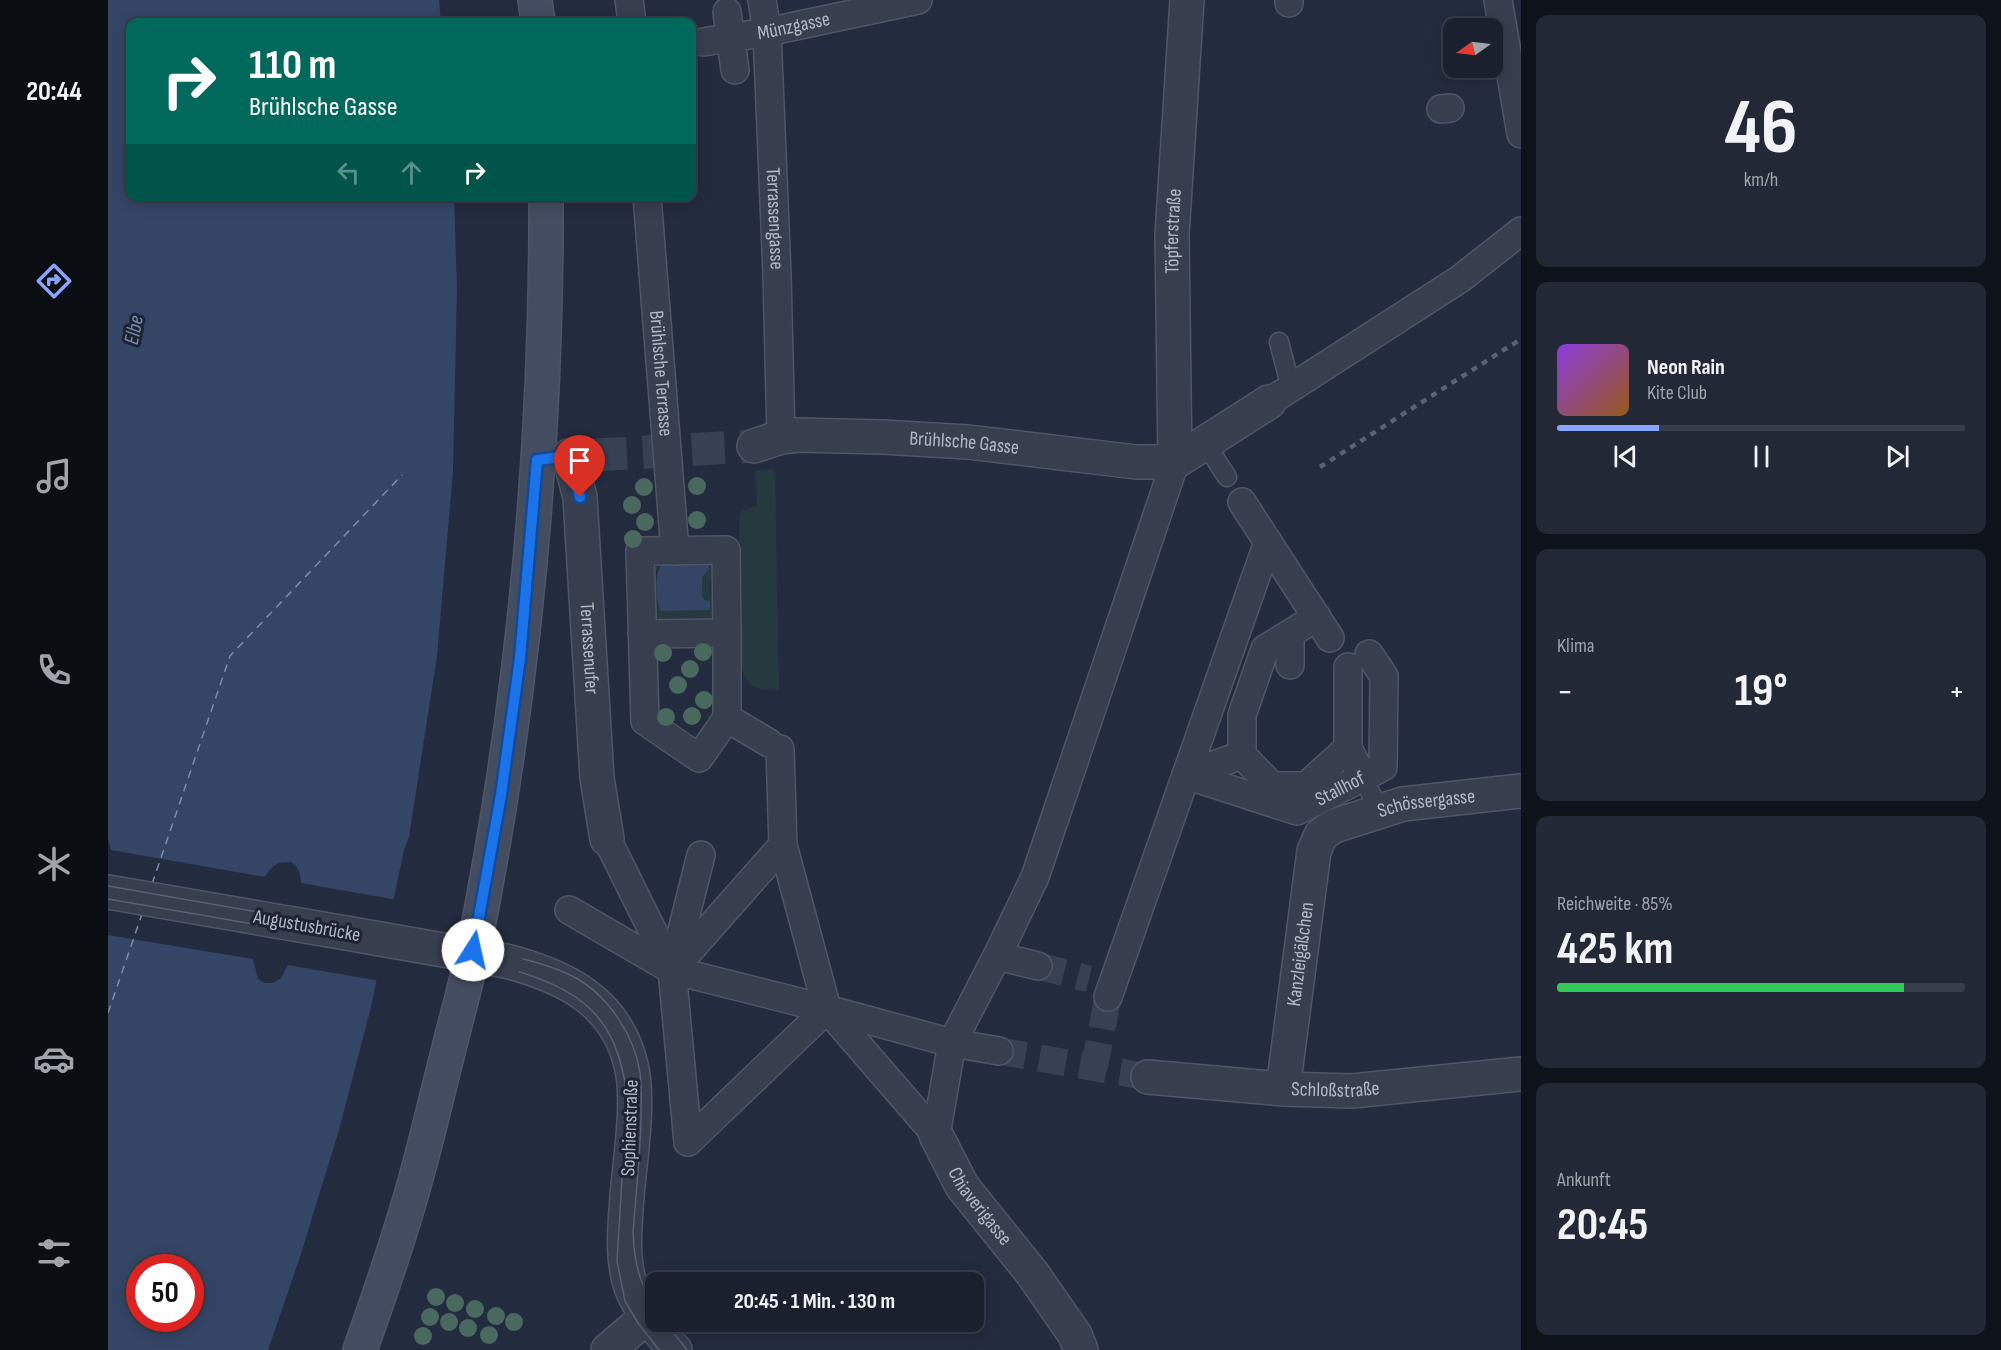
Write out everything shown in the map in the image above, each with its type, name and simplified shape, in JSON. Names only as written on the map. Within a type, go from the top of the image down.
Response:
[{"type":"main road","points":[[536,0],[538,18]]},
{"type":"main road","points":[[360,1350],[410,1197],[473,950],[501,795],[518,669],[542,402],[546,201]]},
{"type":"street","points":[[629,0],[631,18]]},
{"type":"street","name":"Terrassengasse","points":[[762,0],[767,32],[777,274],[767,441]]},
{"type":"street","name":"Münzgasse","points":[[697,41],[729,25],[767,32],[918,0]]},
{"type":"street","name":"Töpferstraße","points":[[1175,462],[1172,235],[1187,0]]},
{"type":"street","points":[[1498,0],[1519,122]]},
{"type":"street","points":[[729,25],[735,70]]},
{"type":"street","name":"Brühlsche Terrasse","points":[[647,201],[675,551]]},
{"type":"street","points":[[936,1135],[952,1043],[1035,877],[1175,462],[1460,279],[1521,231]]},
{"type":"street","name":"Brühlsche Gasse","points":[[767,441],[798,435],[882,436],[957,441],[1136,462],[1175,462]]},
{"type":"street","name":"Terrassenufer","points":[[537,460],[581,456],[580,497],[597,778],[607,839]]},
{"type":"street","points":[[1186,775],[1242,755],[1242,715],[1265,649],[1290,634],[1323,628],[1242,502]]},
{"type":"street","points":[[1103,987],[1186,775],[1268,542]]},
{"type":"street","points":[[726,550],[727,718],[699,758],[645,721],[640,551],[675,551],[726,550]]},
{"type":"street","points":[[642,633],[727,633]]},
{"type":"street","points":[[1290,634],[1290,665]]},
{"type":"street","name":"Stallhof","points":[[1186,775],[1297,811],[1383,767],[1384,676],[1358,669],[1353,758],[1306,786],[1272,786],[1242,755]]},
{"type":"street","points":[[727,718],[775,746],[783,845],[827,1009],[936,1135]]},
{"type":"street","name":"Schössergasse","points":[[1334,826],[1375,801],[1403,804],[1521,790]]},
{"type":"street","name":"Kanzleigäßchen","points":[[1283,1089],[1314,851],[1321,835],[1334,826]]},
{"type":"street","points":[[607,839],[672,970]]},
{"type":"street","points":[[672,970],[783,845]]},
{"type":"street","points":[[701,855],[672,970],[688,1142],[827,1009]]},
{"type":"street","name":"Augustusbrücke","points":[[108,892],[506,961]]},
{"type":"street","points":[[569,910],[672,970],[952,1043],[999,1051]]},
{"type":"street","points":[[997,956],[1038,966]]},
{"type":"street","name":"Sophienstraße","points":[[506,961],[557,977],[589,997],[603,1010],[624,1043],[632,1066],[634,1095],[626,1205],[626,1257],[631,1286],[645,1311]]},
{"type":"street","name":"Schloßstraße","points":[[1148,1077],[1283,1089],[1352,1091],[1521,1074]]},
{"type":"street","name":"Chiaverigasse","points":[[936,1135],[962,1186],[1032,1273],[1075,1335],[1081,1350]]},
{"type":"street","points":[[608,1350],[645,1319]]},
{"type":"street","name":"Sophienstraße","points":[[661,1332],[675,1350]]},
{"type":"lane","points":[[1279,342],[1280,395]]},
{"type":"lane","points":[[1205,443],[1227,477]]},
{"type":"shaded area","points":[[775,469],[779,690],[754,686],[746,679],[741,665],[739,517],[742,511],[757,506],[755,471]]},
{"type":"shaded area","points":[[716,555],[717,577],[710,580],[710,594],[718,595],[718,619],[662,621],[651,614],[653,561]],"holes":[[[659,565],[709,570],[702,577],[702,595],[708,601],[658,605],[656,572]]]},
{"type":"water","name":"Elbe","points":[[108,0],[439,0],[441,18],[126,18],[126,201],[454,201],[457,288],[453,471],[437,656],[409,837],[404,850],[371,1007],[339,1130],[299,1260],[268,1350],[108,1350]]},
{"type":"water","points":[[709,561],[709,570],[702,577],[702,595],[705,600],[710,601],[710,610],[661,611],[656,586],[658,572],[663,563]]},
{"type":"pier","points":[[108,839],[111,850],[265,877],[278,863],[291,862],[300,874],[301,883],[397,900],[380,981],[288,965],[281,978],[273,983],[265,983],[258,979],[253,959],[108,935]]},
{"type":"ferry route","points":[[152,884],[230,656],[402,475]]},
{"type":"ferry route","points":[[108,1013],[142,914]]},
{"type":"tunnel","points":[[594,455],[754,446]]},
{"type":"tunnel","points":[[1038,966],[1089,979]]},
{"type":"tunnel","points":[[1094,1069],[1108,997]]},
{"type":"tunnel","points":[[999,1051],[1148,1077]]},
{"type":"tram line","points":[[108,886],[506,955],[551,967],[588,986],[609,1006],[626,1031],[640,1073],[641,1119],[633,1232],[636,1262],[645,1290]]},
{"type":"tram line","points":[[108,899],[504,967],[554,985],[574,996],[590,1009],[604,1025],[614,1044],[622,1068],[627,1096],[617,1261],[625,1301],[638,1323],[659,1350]]},
{"type":"tram line","points":[[673,1332],[687,1350]]},
{"type":"railway","points":[[1320,467],[1521,339]]},
{"type":"route","points":[[473,950],[501,795],[520,658],[537,460],[569,456],[580,497]]}]
